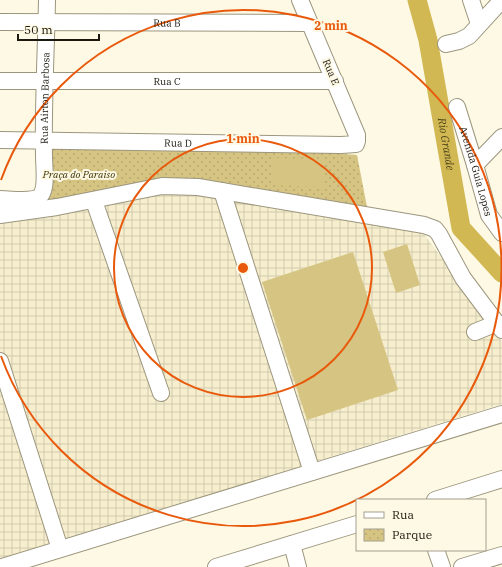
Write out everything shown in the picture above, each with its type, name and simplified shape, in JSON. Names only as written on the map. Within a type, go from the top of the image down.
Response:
[{"type":"street","name":"Rua Airton Barbosa","points":[[0,199],[34,199],[41,196],[44,187],[47,0]]},
{"type":"street","name":"Rua E","points":[[300,0],[357,135],[356,144]]},
{"type":"street","points":[[471,0],[479,24]]},
{"type":"street","points":[[446,44],[459,41],[469,36],[502,0]]},
{"type":"street","name":"Rua B","points":[[0,22],[309,23]]},
{"type":"street","name":"Rua C","points":[[0,81],[335,81]]},
{"type":"street","name":"Avenida Guia Lopes","points":[[457,107],[488,214],[502,232]]},
{"type":"street","points":[[475,165],[502,137]]},
{"type":"street","name":"Rua D","points":[[0,140],[356,144]]},
{"type":"street","points":[[0,215],[94,201],[162,186],[198,186],[430,227],[439,234],[463,278],[499,326],[475,332]]},
{"type":"street","points":[[222,191],[312,472]]},
{"type":"street","points":[[94,201],[161,393]]},
{"type":"street","points":[[0,361],[60,549]]},
{"type":"street","points":[[2,567],[502,414]]},
{"type":"street","points":[[438,499],[502,479]]},
{"type":"street","points":[[216,567],[356,524]]},
{"type":"street","points":[[292,544],[298,567]]},
{"type":"street","points":[[436,551],[442,567]]},
{"type":"street","points":[[462,567],[502,555]]},
{"type":"shaded area","points":[[183,180],[423,233],[494,327],[502,342],[502,404],[310,463],[315,479],[0,567],[0,213]]},
{"type":"green space","name":"Praça do Paraiso","points":[[50,147],[280,149],[357,155],[367,207],[190,182],[46,206]]},
{"type":"green space","points":[[271,158],[324,159],[323,187],[271,185]]},
{"type":"green space","points":[[407,244],[420,285],[396,293],[383,252]]},
{"type":"green space","points":[[353,252],[398,390],[307,420],[262,282]]},
{"type":"waterway","name":"Rio Grande","points":[[417,0],[428,40],[461,228],[502,273]]}]
